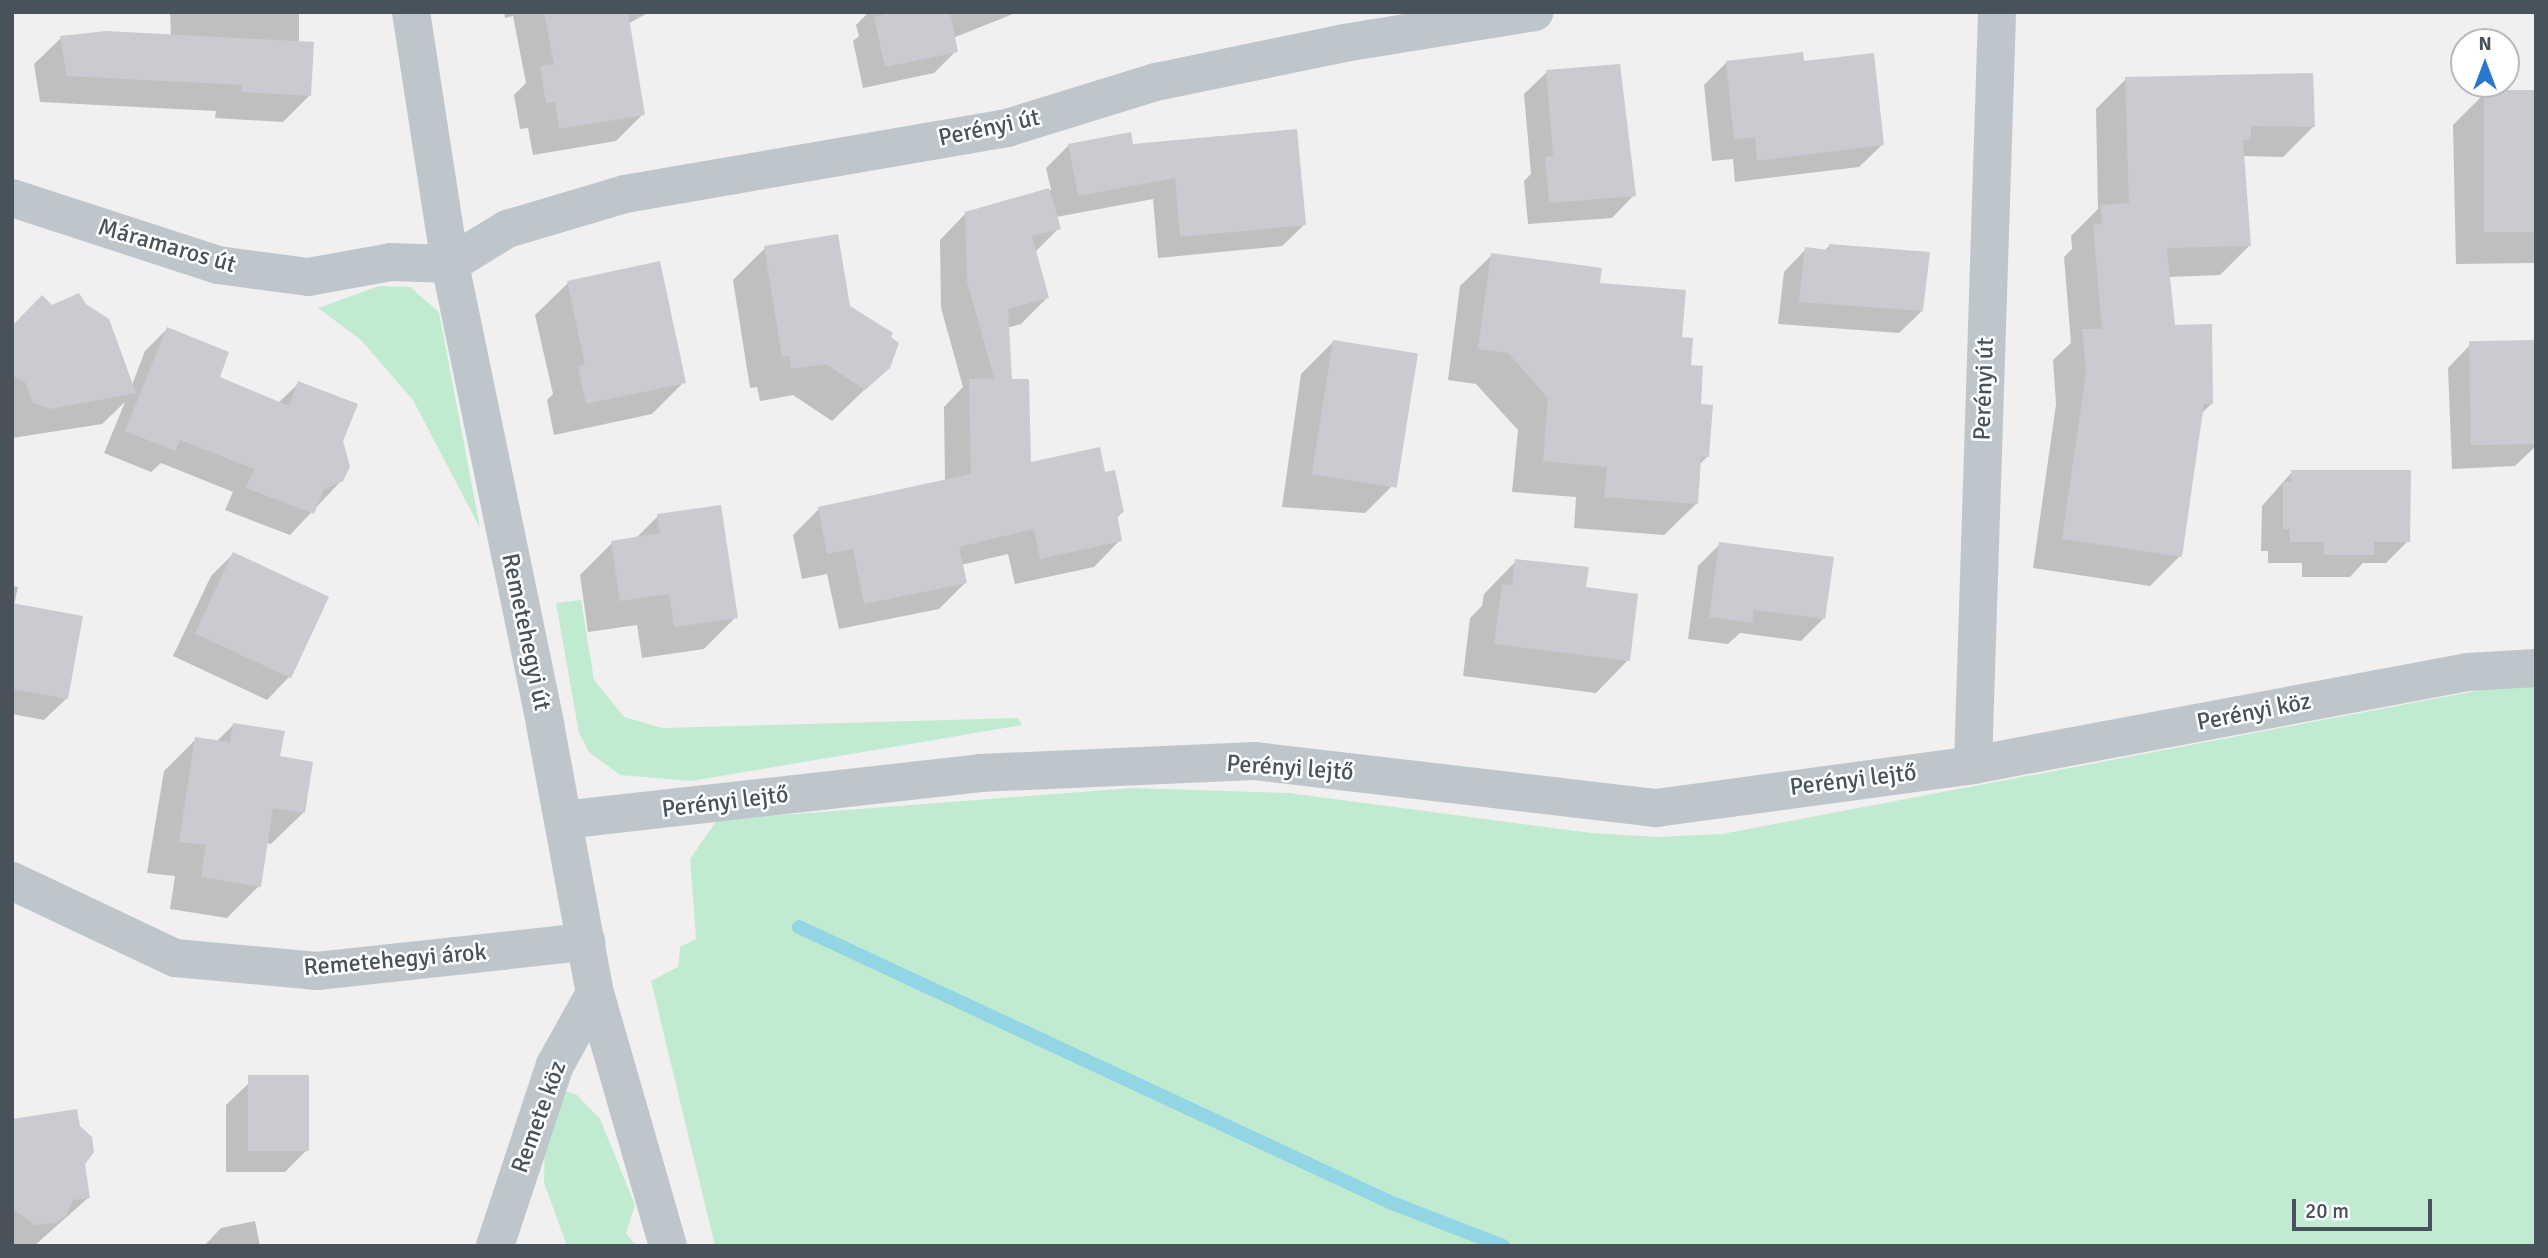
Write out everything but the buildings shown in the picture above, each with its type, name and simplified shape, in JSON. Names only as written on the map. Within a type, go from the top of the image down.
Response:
[{"type":"street","name":"Remetehegyi út","points":[[411,12],[450,264],[563,821],[595,993],[668,1246]]},
{"type":"street","name":"Perényi út","points":[[450,264],[507,229],[625,194],[1007,128],[1156,82],[1344,43],[1535,12]]},
{"type":"street","name":"Perényi út","points":[[1973,765],[1997,12]]},
{"type":"street","name":"Máramaros út","points":[[12,198],[218,265],[308,277],[391,261],[450,264]]},
{"type":"street","name":"Perényi köz","points":[[1973,765],[2468,672],[2536,668]]},
{"type":"street","name":"Perényi lejtő","points":[[563,821],[980,773],[1255,761],[1656,808],[1973,765]]},
{"type":"street","name":"Remetehegyi árok","points":[[12,881],[175,958],[317,971],[586,942]]},
{"type":"street","name":"Remete köz","points":[[495,1246],[555,1065],[595,993]]},
{"type":"green space","points":[[379,286],[410,287],[439,312],[480,528],[413,400],[361,340],[318,308]]},
{"type":"green space","points":[[581,600],[594,680],[624,717],[662,728],[1018,718],[1022,725],[691,781],[620,775],[589,752],[579,733],[556,603]]},
{"type":"green space","points":[[2536,685],[2536,1246],[715,1246],[651,981],[678,967],[680,947],[696,939],[690,859],[717,820],[1133,788],[1289,793],[1591,833],[1657,837],[1722,834],[2486,689]]},
{"type":"green space","points":[[565,1091],[577,1095],[600,1119],[635,1205],[626,1233],[636,1246],[567,1246],[544,1183],[545,1127]]},
{"type":"waterway","points":[[799,927],[1392,1203],[1503,1246]]}]
